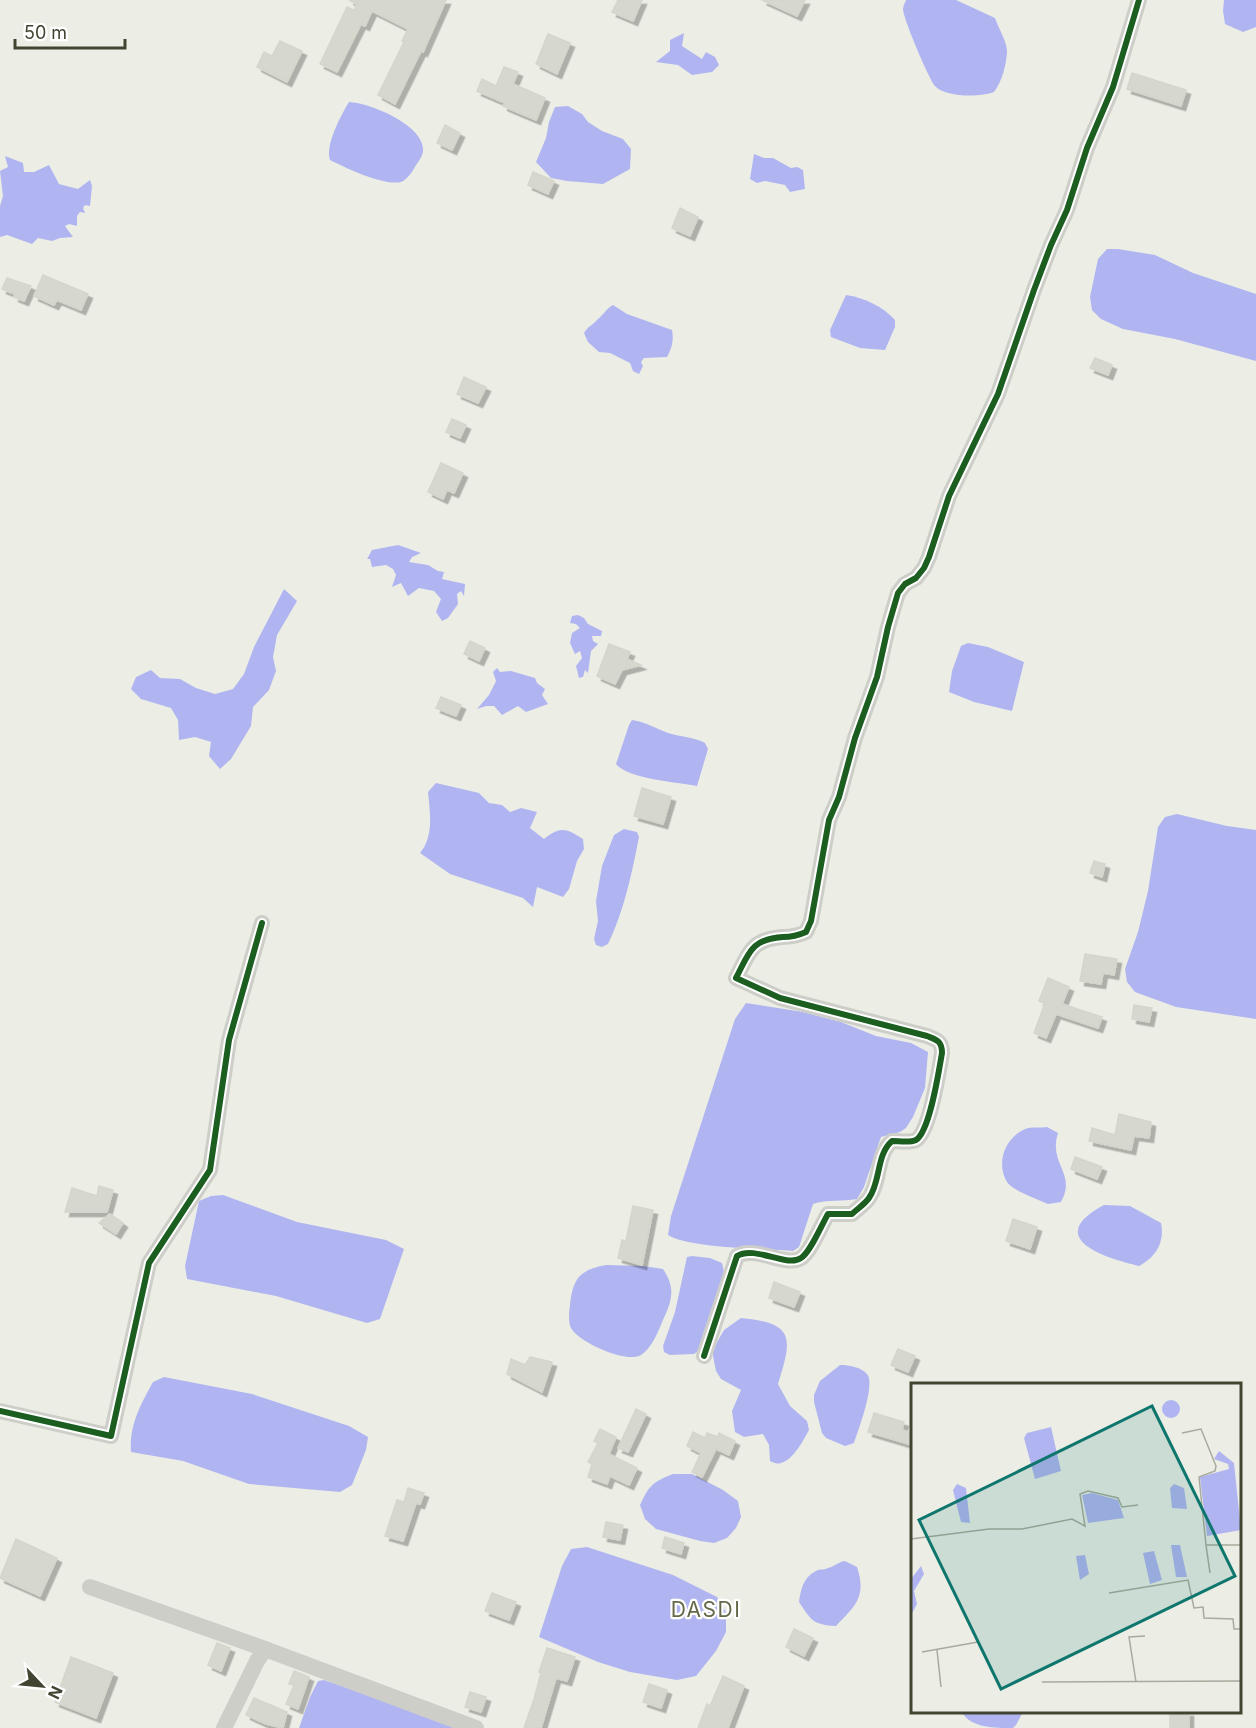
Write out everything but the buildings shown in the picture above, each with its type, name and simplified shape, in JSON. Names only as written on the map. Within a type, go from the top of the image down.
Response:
[{"type":"street","points":[[704,1356],[737,1256],[752,1253],[796,1261],[803,1257],[828,1214],[852,1214],[869,1198],[882,1155],[889,1143],[892,1141],[914,1142],[921,1136],[934,1099],[942,1053],[939,1041],[780,998],[736,978],[758,942],[782,937],[794,938],[806,932],[811,921],[830,820],[839,797],[855,738],[877,678],[898,593],[924,568],[949,496],[998,394],[1051,245],[1068,210],[1087,148],[1113,87],[1139,0]]},
{"type":"street","points":[[0,1411],[111,1436],[149,1263],[210,1170],[229,1040],[262,923]]},
{"type":"street","points":[[90,1587],[265,1649],[476,1728]]},
{"type":"street","points":[[224,1728],[256,1661],[265,1649]]},
{"type":"water","points":[[906,0],[956,0],[995,18],[1007,50],[1004,72],[994,92],[964,95],[947,93],[935,86],[907,24],[903,9]]},
{"type":"water","points":[[1224,0],[1256,0],[1256,27],[1243,32],[1225,24]]},
{"type":"water","points":[[684,33],[682,46],[702,59],[706,52],[715,57],[719,65],[712,72],[692,75],[678,65],[656,62],[670,51],[670,40]]},
{"type":"water","points":[[349,102],[369,106],[393,116],[414,131],[420,139],[423,148],[422,155],[412,172],[403,181],[393,183],[375,179],[330,160],[332,138]]},
{"type":"water","points":[[568,106],[582,114],[588,122],[602,131],[623,139],[631,149],[630,169],[603,184],[551,178],[536,162],[555,107]]},
{"type":"water","points":[[754,154],[764,158],[773,158],[791,168],[797,167],[803,170],[805,189],[790,192],[785,185],[765,181],[757,183],[750,179]]},
{"type":"water","points":[[5,156],[23,163],[24,172],[34,172],[49,165],[59,184],[78,189],[90,180],[92,186],[90,206],[85,205],[83,208],[85,213],[80,212],[77,216],[77,226],[69,224],[65,226],[73,237],[52,241],[38,238],[32,244],[7,235],[0,237],[0,206],[3,196],[0,171],[8,167]]},
{"type":"water","points":[[1107,249],[1155,255],[1193,273],[1256,294],[1256,361],[1175,339],[1123,329],[1101,319],[1092,310],[1090,297],[1098,259]]},
{"type":"water","points":[[846,295],[873,303],[895,320],[895,327],[885,350],[860,348],[831,337],[830,330]]},
{"type":"water","points":[[613,305],[627,314],[672,330],[672,344],[667,357],[644,358],[639,374],[633,371],[630,363],[610,353],[599,352],[588,342],[584,333]]},
{"type":"water","points":[[398,545],[421,553],[412,557],[409,562],[428,565],[444,572],[442,579],[465,584],[464,596],[461,591],[457,594],[458,604],[448,618],[442,621],[436,612],[441,599],[434,591],[419,588],[408,596],[401,583],[392,587],[396,575],[393,569],[386,565],[372,567],[370,559],[367,559],[372,550]]},
{"type":"water","points":[[284,589],[297,601],[277,635],[273,657],[276,671],[269,690],[253,707],[251,726],[231,759],[220,769],[209,756],[211,742],[195,737],[179,740],[178,720],[171,708],[141,699],[131,689],[136,677],[151,670],[160,678],[180,679],[196,688],[215,694],[233,689],[244,674],[254,647]]},
{"type":"water","points":[[578,615],[588,624],[602,631],[601,636],[592,636],[593,641],[598,644],[591,651],[588,673],[585,670],[583,677],[579,678],[576,666],[582,658],[580,651],[575,654],[570,643],[572,633],[580,628],[570,623],[572,616]]},
{"type":"water","points":[[968,643],[988,647],[1024,662],[1012,711],[974,702],[949,692],[952,671],[961,646]]},
{"type":"water","points":[[497,668],[500,672],[511,671],[535,678],[537,683],[545,689],[542,695],[548,704],[526,712],[518,706],[502,715],[494,706],[477,709],[489,695],[496,681],[493,672]]},
{"type":"water","points":[[632,720],[705,743],[708,749],[697,786],[642,776],[622,769],[616,764]]},
{"type":"water","points":[[436,783],[479,793],[489,803],[502,805],[510,812],[521,808],[537,812],[530,828],[544,839],[554,832],[563,830],[583,839],[584,849],[577,861],[569,889],[563,897],[537,887],[533,907],[523,898],[450,874],[420,853],[429,832],[428,792]]},
{"type":"water","points":[[1177,814],[1227,826],[1256,830],[1256,1019],[1176,1007],[1135,992],[1127,982],[1125,969],[1138,932],[1148,891],[1158,827],[1165,817]]},
{"type":"water","points":[[624,829],[637,832],[639,837],[619,918],[608,944],[602,947],[596,945],[594,939],[598,921],[596,901],[602,866],[614,835]]},
{"type":"water","points":[[746,1003],[803,1012],[841,1022],[876,1036],[911,1043],[928,1052],[925,1088],[906,1128],[881,1137],[864,1187],[857,1199],[813,1204],[799,1247],[793,1251],[692,1243],[668,1235],[671,1216],[735,1019]]},
{"type":"water","points":[[1047,1127],[1058,1133],[1056,1153],[1066,1183],[1061,1202],[1048,1204],[1010,1185],[1002,1166],[1005,1150],[1014,1137],[1028,1128]]},
{"type":"water","points":[[223,1195],[297,1222],[386,1240],[404,1249],[380,1319],[367,1323],[276,1296],[187,1279],[185,1266],[199,1201],[211,1196]]},
{"type":"water","points":[[1104,1205],[1130,1206],[1161,1223],[1162,1236],[1158,1248],[1139,1266],[1097,1252],[1079,1237],[1079,1227],[1086,1217]]},
{"type":"water","points":[[687,1257],[710,1258],[722,1263],[724,1272],[706,1333],[697,1352],[670,1355],[664,1352],[663,1346],[675,1312]]},
{"type":"water","points":[[606,1265],[663,1269],[670,1282],[671,1294],[666,1313],[657,1335],[641,1355],[625,1357],[603,1350],[575,1334],[570,1326],[571,1296],[576,1282],[589,1270]]},
{"type":"water","points":[[741,1318],[772,1324],[781,1329],[785,1336],[786,1355],[778,1384],[790,1406],[807,1421],[809,1430],[793,1454],[782,1463],[770,1461],[769,1445],[763,1434],[744,1437],[735,1432],[732,1411],[741,1390],[721,1379],[716,1371],[712,1351],[724,1330]]},
{"type":"water","points":[[840,1365],[862,1370],[869,1379],[865,1408],[854,1443],[845,1446],[826,1438],[822,1433],[814,1402],[814,1395],[820,1381]]},
{"type":"water","points":[[164,1377],[252,1394],[349,1426],[368,1437],[366,1450],[352,1485],[340,1492],[249,1484],[183,1461],[131,1452],[132,1433],[140,1407],[153,1382]]},
{"type":"water","points":[[673,1474],[692,1474],[723,1490],[738,1501],[741,1517],[736,1528],[727,1538],[714,1543],[700,1541],[656,1529],[645,1519],[640,1505],[646,1493],[656,1482]]},
{"type":"water","points":[[587,1547],[673,1575],[717,1597],[726,1612],[726,1632],[716,1651],[696,1676],[677,1680],[630,1672],[598,1662],[539,1637],[562,1566],[571,1549]]},
{"type":"water","points":[[845,1561],[857,1567],[861,1586],[860,1594],[849,1613],[836,1626],[817,1623],[799,1602],[804,1583],[818,1570],[827,1569]]},
{"type":"water","points":[[324,1680],[463,1728],[299,1728],[318,1681]]},
{"type":"water","points":[[963,1713],[1022,1713],[1013,1728],[977,1724]]},
{"type":"cycle path","points":[[704,1356],[737,1256],[753,1253],[788,1260],[801,1258],[812,1245],[828,1214],[852,1214],[867,1200],[873,1191],[883,1153],[887,1147],[892,1141],[916,1140],[926,1125],[930,1113],[942,1053],[940,1043],[936,1040],[780,998],[736,978],[748,955],[757,944],[772,938],[794,936],[806,932],[811,921],[829,820],[839,797],[855,738],[877,677],[898,593],[924,568],[949,496],[998,394],[1034,290],[1067,210],[1087,148],[1113,87],[1139,0]]},
{"type":"cycle path","points":[[0,1411],[111,1436],[149,1263],[210,1170],[229,1040],[262,923]]},
{"type":"district","name":"DASDI","points":[[706,1609]]}]
